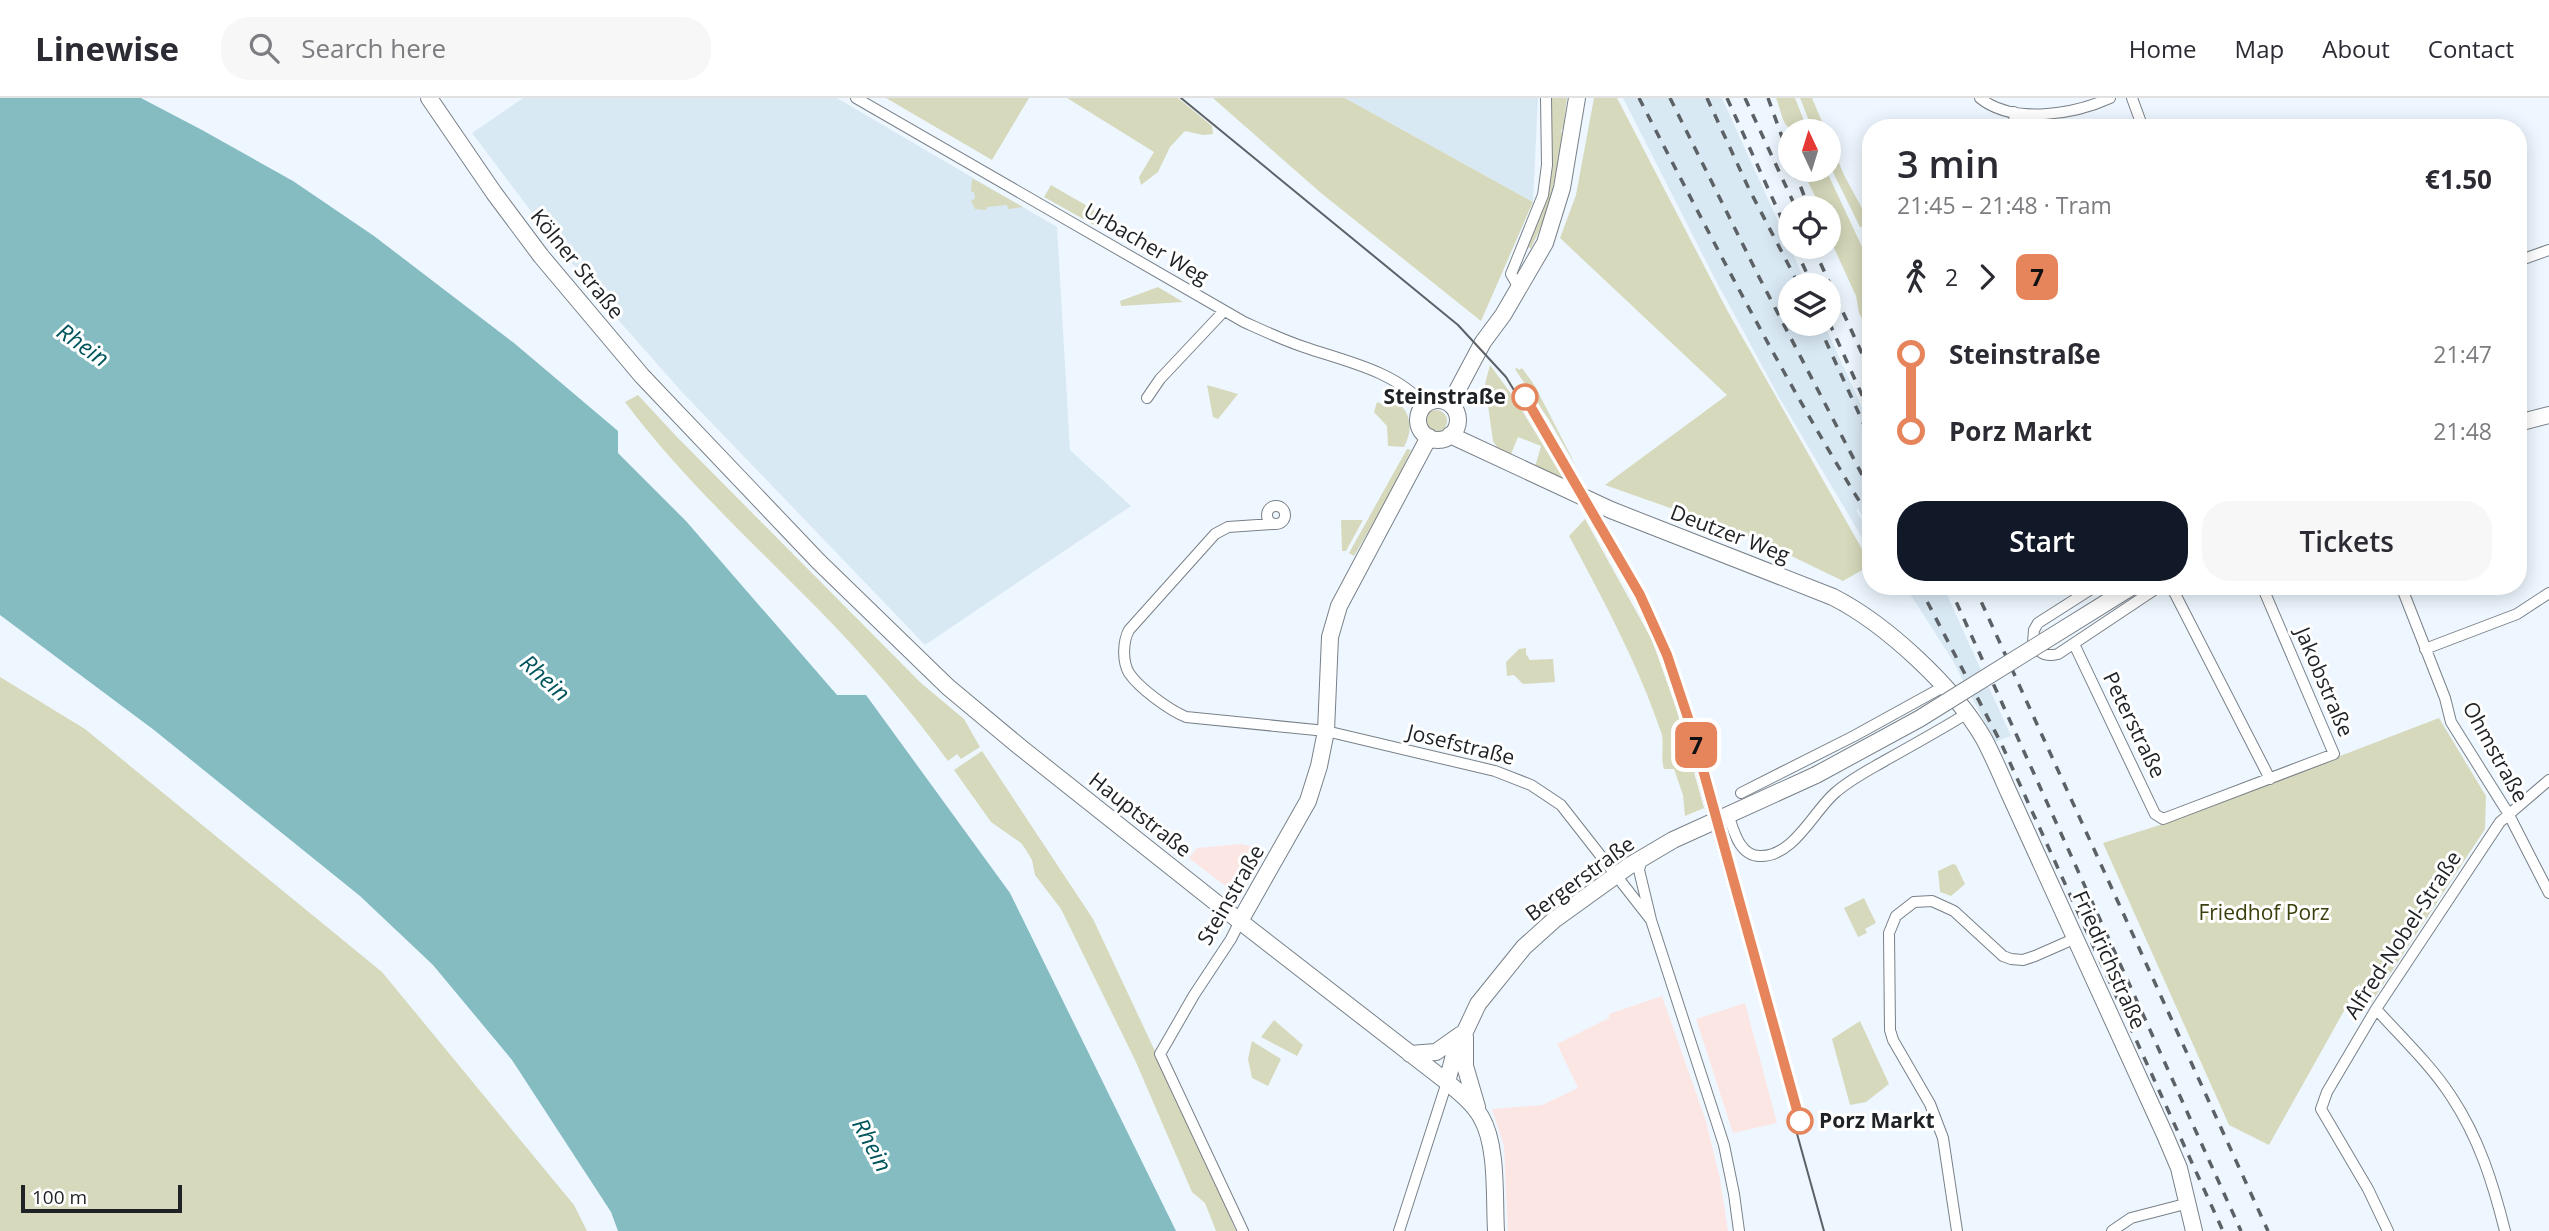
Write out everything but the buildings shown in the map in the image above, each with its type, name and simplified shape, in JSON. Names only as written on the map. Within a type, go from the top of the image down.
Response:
[{"type":"main road","name":"Kölner Straße","points":[[429,98],[494,193],[576,299],[642,376],[707,445]]},
{"type":"main road","points":[[1453,410],[1494,341],[1503,315],[1533,265],[1552,223],[1562,188],[1577,98]]},
{"type":"main road","points":[[1437,400],[1453,410],[1457,425],[1450,435],[1442,439],[1429,438],[1420,429],[1418,416],[1424,405],[1437,400]]},
{"type":"main road","points":[[2527,421],[2549,415]]},
{"type":"main road","name":"Deutzer Weg","points":[[1450,435],[1611,510],[1847,604],[1904,648],[1943,687],[1966,715]]},
{"type":"main road","name":"Steinstraße","points":[[1240,921],[1308,801],[1319,766],[1326,731],[1333,622],[1339,606],[1429,438]]},
{"type":"main road","name":"Hauptstraße","points":[[707,445],[819,562],[948,687],[1020,747],[1474,1105],[1486,1127],[1491,1149],[1496,1231]]},
{"type":"main road","name":"Bergerstraße","points":[[1447,1082],[1454,1055],[1465,1031],[1478,1004],[1492,985],[1524,947],[1554,920],[1615,875],[1677,838],[1729,817],[1816,775],[1919,719],[2119,595]]},
{"type":"main road","name":"Friedrichstraße","points":[[1966,715],[1983,738],[1993,758],[2165,1135],[2179,1168],[2194,1231]]},
{"type":"main road","points":[[1410,1054],[1436,1052],[1465,1031]]},
{"type":"main road","points":[[1465,1031],[1465,1066],[1481,1116]]},
{"type":"street","name":"Urbacher Weg","points":[[856,98],[1224,311],[1283,339],[1382,375],[1408,389],[1424,405]]},
{"type":"street","points":[[1519,288],[1511,274],[1543,195],[1547,165],[1546,98]]},
{"type":"street","points":[[1980,98],[1990,106],[2014,112],[2057,113],[2073,111],[2110,98]]},
{"type":"street","points":[[2132,98],[2140,119]]},
{"type":"street","points":[[2014,112],[2014,119]]},
{"type":"street","points":[[2527,258],[2549,250]]},
{"type":"street","points":[[1147,398],[1160,379],[1224,311]]},
{"type":"street","name":"Josefstraße","points":[[1273,524],[1228,527],[1215,534],[1129,630],[1125,644],[1130,674],[1165,706],[1186,717],[1326,731],[1496,771],[1531,785],[1561,805],[1651,920]]},
{"type":"street","points":[[2425,649],[2517,614],[2549,593]]},
{"type":"street","points":[[2082,595],[2038,623],[2034,630],[2034,643],[2043,655],[2058,654],[2147,595]]},
{"type":"street","points":[[2176,595],[2270,779]]},
{"type":"street","name":"Jakobstraße","points":[[2266,595],[2334,754],[2270,779]]},
{"type":"street","name":"Ohmstraße","points":[[2404,595],[2445,698],[2451,722],[2508,813],[2549,893]]},
{"type":"street","name":"Peterstraße","points":[[2074,644],[2155,814],[2163,819],[2270,779]]},
{"type":"street","points":[[1741,793],[1943,687]]},
{"type":"street","points":[[1729,817],[1738,841],[1745,850],[1754,856],[1766,856],[1782,849],[1799,836],[1829,798],[1853,779],[1966,715]]},
{"type":"street","name":"Alfred-Nobel-Straße","points":[[2388,1231],[2368,1189],[2320,1109],[2327,1092],[2376,1009],[2508,813],[2549,780]]},
{"type":"street","name":"Josefstraße","points":[[1642,858],[1639,870],[1651,920],[1724,1145],[1739,1231]]},
{"type":"street","points":[[1957,1231],[1943,1138],[1930,1104],[1893,1040],[1890,1030],[1888,940],[1891,926],[1902,909],[1924,900],[1954,911],[2003,956],[2011,959],[2023,960],[2076,938]]},
{"type":"street","name":"Steinstraße","points":[[1240,921],[1160,1054],[1243,1231]]},
{"type":"street","points":[[2376,1009],[2450,1094],[2476,1139],[2505,1231]]},
{"type":"street","points":[[1399,1231],[1447,1082]]},
{"type":"street","points":[[2112,1231],[2131,1218],[2189,1203]]},
{"type":"shaded area","points":[[523,98],[837,98],[1057,227],[1070,450],[1131,506],[925,645],[681,391],[563,254],[472,133]]},
{"type":"shaded area","points":[[1345,98],[1538,98],[1533,202]]},
{"type":"shaded area","points":[[1623,98],[1722,98],[1778,221],[1778,259],[1795,259],[1802,273],[1778,273],[1778,336],[1829,336],[1862,407],[1862,516],[1858,509],[1856,510],[1862,520],[1862,538],[1780,399]]},
{"type":"shaded area","points":[[1911,595],[1947,595],[2011,736],[1995,742],[1953,661]]},
{"type":"shaded area","points":[[1240,844],[1260,848],[1239,883],[1233,887],[1225,886],[1189,858],[1197,848]]},
{"type":"shaded area","points":[[1662,996],[1706,1121],[1720,1179],[1728,1231],[1508,1231],[1504,1146],[1492,1109],[1542,1105],[1578,1088],[1557,1044],[1609,1018],[1609,1014]]},
{"type":"shaded area","points":[[1745,1003],[1777,1123],[1733,1133],[1696,1019]]},
{"type":"green space","points":[[886,98],[1029,98],[992,160]]},
{"type":"green space","points":[[1067,98],[1178,98],[1212,126],[1213,134],[1185,131],[1170,147],[1158,172],[1141,185],[1139,177],[1154,152]]},
{"type":"green space","points":[[1213,98],[1345,98],[1533,202],[1481,321],[1321,193]]},
{"type":"green space","points":[[1547,98],[1567,98],[1551,193],[1531,248],[1526,247],[1538,221]]},
{"type":"green space","points":[[1594,98],[1617,98],[1727,310],[1862,549],[1862,570],[1843,581],[1752,537],[1605,485],[1727,395],[1560,238],[1576,195]]},
{"type":"green space","points":[[1776,98],[1795,98],[1803,119],[1783,119]]},
{"type":"green space","points":[[1800,98],[1812,98],[1821,119],[1808,119]]},
{"type":"green space","points":[[1841,168],[1862,208],[1860,227],[1838,182],[1841,182]]},
{"type":"green space","points":[[972,179],[1023,207],[1008,209],[1007,205],[987,207],[986,210],[975,209],[971,200],[975,199],[974,192],[971,192]]},
{"type":"green space","points":[[1808,182],[1832,182],[1838,196],[1815,196]]},
{"type":"green space","points":[[1051,185],[1101,214],[1094,225],[1044,197]]},
{"type":"green space","points":[[1841,202],[1862,247],[1862,319],[1856,296],[1839,259]]},
{"type":"green space","points":[[1158,287],[1183,302],[1121,306],[1120,301]]},
{"type":"green space","points":[[1490,365],[1515,399],[1565,481],[1535,467],[1541,446],[1518,437],[1511,454],[1497,447],[1493,441],[1485,384]]},
{"type":"green space","points":[[1522,368],[1535,386],[1577,468],[1515,369]]},
{"type":"green space","points":[[1207,385],[1238,394],[1218,419],[1213,417]]},
{"type":"green space","points":[[1382,392],[1398,402],[1407,415],[1410,430],[1404,447],[1388,446],[1387,426],[1374,412],[1377,402],[1381,404],[1386,398]]},
{"type":"green space","points":[[638,395],[921,683],[964,719],[980,747],[961,759],[957,754],[948,761],[854,647],[719,510],[647,430],[625,402]]},
{"type":"green space","points":[[1436,410],[1444,413],[1447,421],[1444,429],[1436,432],[1428,429],[1425,421],[1428,413]]},
{"type":"green space","points":[[1407,449],[1411,450],[1379,518],[1375,520],[1354,556],[1349,553]]},
{"type":"green space","points":[[1585,519],[1652,640],[1676,708],[1704,808],[1685,816],[1683,795],[1674,769],[1664,769],[1661,732],[1642,682],[1569,536]]},
{"type":"green space","points":[[1341,520],[1363,520],[1346,551],[1342,551]]},
{"type":"green space","points":[[1526,648],[1530,660],[1553,659],[1555,682],[1523,684],[1514,675],[1507,676],[1506,662],[1519,649]]},
{"type":"green space","points":[[0,677],[85,729],[382,972],[574,1205],[587,1231],[0,1231]]},
{"type":"green space","name":"Friedhof Porz","points":[[2439,718],[2486,796],[2485,829],[2371,1003],[2359,984],[2269,1145],[2229,1125],[2103,843],[2163,824]]},
{"type":"green space","points":[[982,751],[1093,919],[1200,1147],[1236,1231],[1216,1231],[1205,1203],[1192,1192],[1135,1060],[1061,909],[1035,875],[1032,860],[1026,850],[1021,843],[991,822],[954,770]]},
{"type":"green space","points":[[1953,864],[1965,884],[1951,896],[1940,892],[1938,871]]},
{"type":"green space","points":[[1864,898],[1876,923],[1865,929],[1867,933],[1858,937],[1844,908]]},
{"type":"green space","points":[[1274,1020],[1303,1045],[1297,1056],[1261,1037]]},
{"type":"green space","points":[[1860,1021],[1889,1084],[1866,1102],[1850,1105],[1832,1039]]},
{"type":"green space","points":[[1252,1041],[1281,1059],[1268,1086],[1252,1078],[1248,1059]]},
{"type":"water","name":"Rhein","points":[[0,98],[141,98],[202,130],[293,181],[374,236],[514,343],[618,431],[618,453],[686,521],[837,695],[866,695],[1010,893],[1176,1231],[618,1231],[611,1212],[512,1060],[433,965],[360,896],[154,730],[0,615]]},
{"type":"tram line","points":[[1181,98],[1458,325],[1506,377],[1597,527],[1635,597],[1675,694],[1824,1231]]},
{"type":"tram line","name":"7","points":[[1525,397],[1601,524],[1640,595],[1667,655],[1692,730],[1800,1121]]},
{"type":"railway","points":[[1639,98],[1780,364],[1862,505]]},
{"type":"railway","points":[[1670,98],[1862,475]]},
{"type":"railway","points":[[1707,98],[1749,189],[1793,273]]},
{"type":"railway","points":[[1727,98],[1778,211]]},
{"type":"railway","points":[[1745,98],[1790,196]]},
{"type":"railway","points":[[1768,98],[1778,126]]},
{"type":"railway","points":[[1799,182],[1804,196]]},
{"type":"railway","points":[[1800,259],[1807,273]]},
{"type":"railway","points":[[1819,259],[1862,353]]},
{"type":"railway","points":[[1823,336],[1862,420]]},
{"type":"railway","points":[[1835,336],[1862,395]]},
{"type":"railway","points":[[1924,595],[2001,743],[2223,1231]]},
{"type":"railway","points":[[1953,595],[2241,1231]]},
{"type":"railway","points":[[1978,595],[2268,1231]]},
{"type":"place","name":"Steinstraße","points":[[1525,397]]},
{"type":"place","name":"Porz Markt","points":[[1800,1121]]}]
